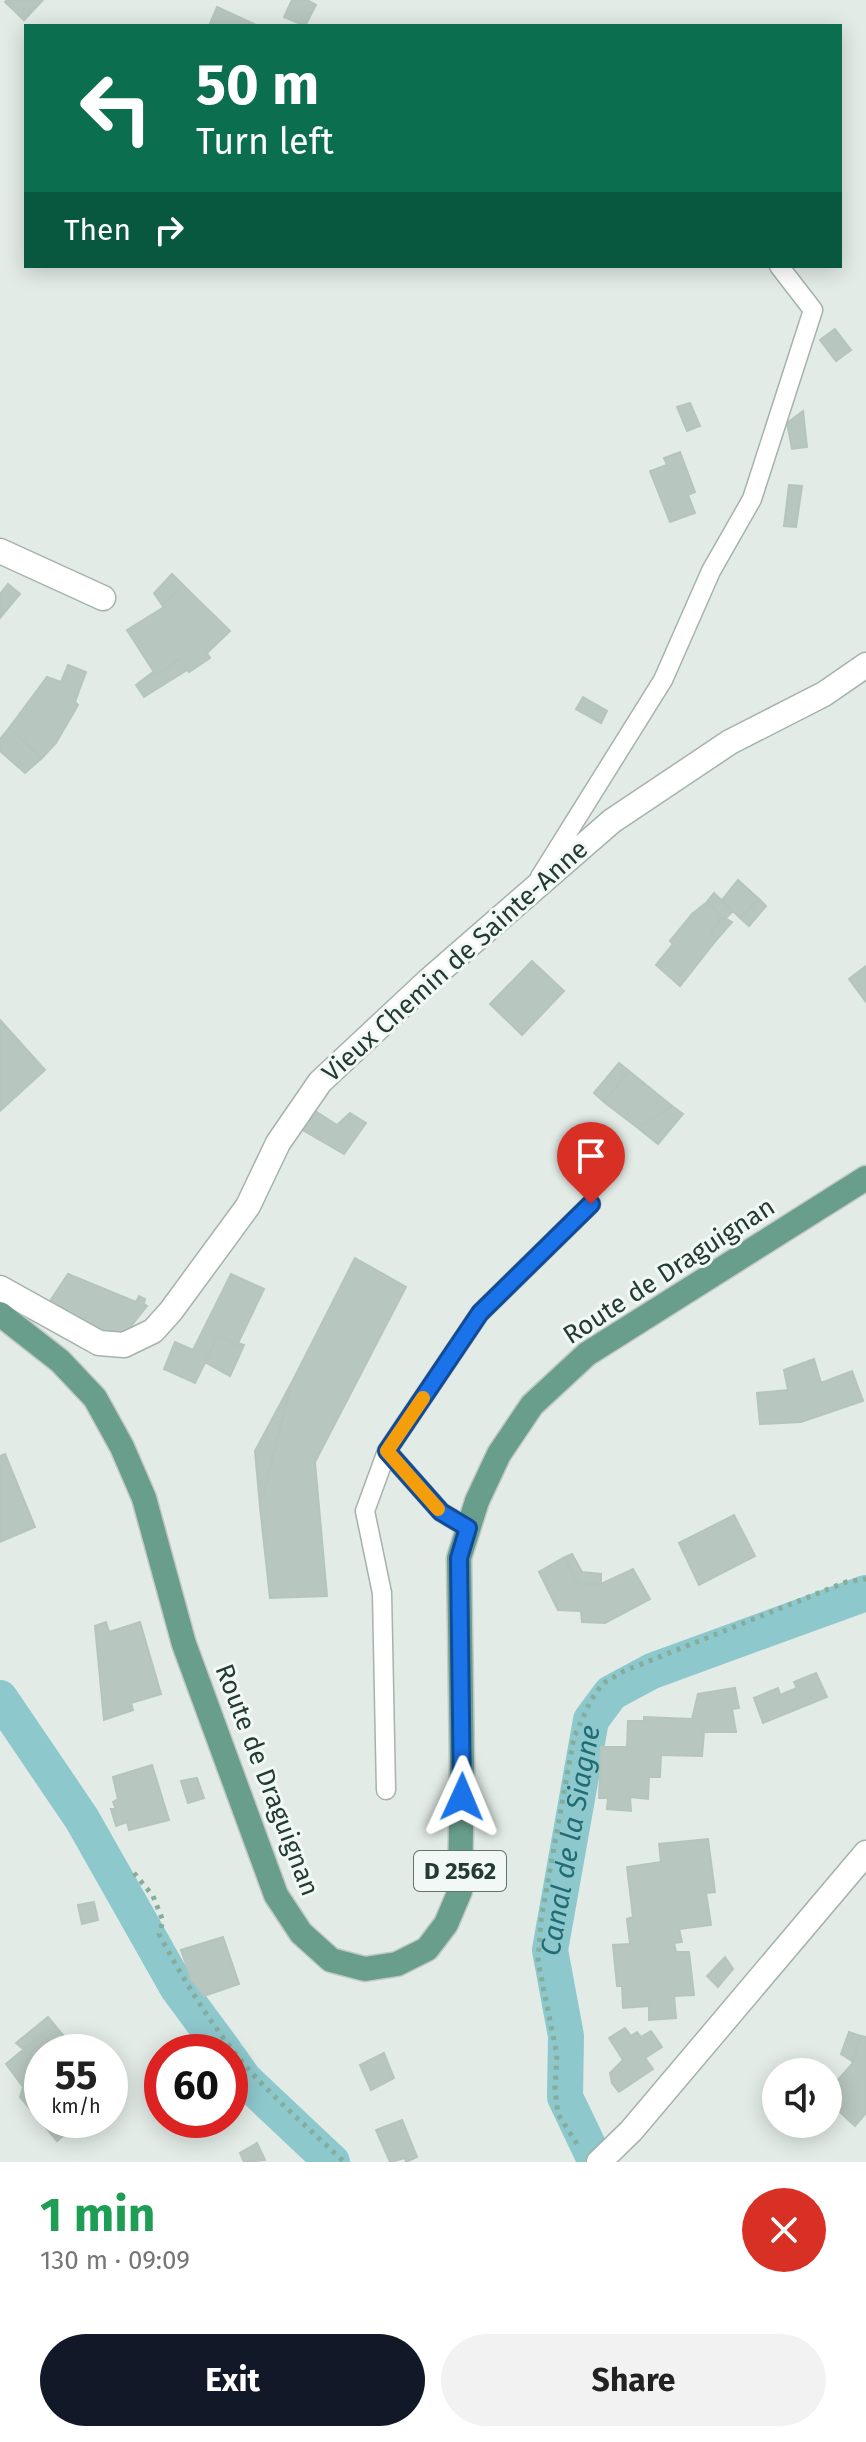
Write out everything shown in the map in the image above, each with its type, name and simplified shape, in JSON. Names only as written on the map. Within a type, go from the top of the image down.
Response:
[{"type":"main road","name":"Route de Draguignan","points":[[0,1314],[60,1361],[95,1398],[122,1447],[144,1498],[184,1644],[276,1895],[301,1933],[331,1960],[365,1969],[397,1964],[427,1949],[446,1924],[460,1891],[459,1558],[477,1501],[499,1454],[532,1405],[587,1354],[866,1178]]},
{"type":"main road","name":"Route de Draguignan","points":[[0,1327],[33,1342]]},
{"type":"street","points":[[0,551],[103,598]]},
{"type":"street","name":"Vieux Chemin de Sainte-Anne","points":[[0,1288],[99,1343],[124,1345],[153,1331],[248,1206],[278,1143],[320,1082],[428,981],[534,886],[625,812],[730,742],[824,694],[866,665]]},
{"type":"street","points":[[599,2162],[631,2131],[866,1853]]},
{"type":"lane","points":[[534,886],[663,680],[711,571],[752,499],[813,310],[781,268]]},
{"type":"lane","points":[[386,1790],[382,1593],[365,1511],[387,1451],[480,1313],[591,1204]]},
{"type":"lane","points":[[387,1451],[441,1512],[468,1528]]},
{"type":"path","points":[[576,2143],[558,2114],[555,2089],[557,2055],[538,1961],[541,1920],[574,1737],[590,1702],[602,1684],[652,1658],[846,1582],[866,1579]]},
{"type":"path","points":[[134,1873],[153,1896],[163,1921],[159,1934],[195,1999],[249,2069],[344,2162]]},
{"type":"building","points":[[43,0],[24,20],[5,2]]},
{"type":"building","points":[[292,0],[307,0],[316,5],[306,24],[284,17]]},
{"type":"building","points":[[217,7],[254,24],[210,24]]},
{"type":"building","points":[[835,329],[851,350],[836,361],[820,340]]},
{"type":"building","points":[[690,403],[700,426],[687,431],[677,407]]},
{"type":"building","points":[[803,411],[807,447],[792,449],[787,423]]},
{"type":"building","points":[[680,452],[695,492],[688,495],[695,513],[670,522],[650,471],[667,465],[664,458]]},
{"type":"building","points":[[789,485],[802,486],[796,527],[784,526]]},
{"type":"building","points":[[172,574],[183,585],[162,605],[154,593]]},
{"type":"building","points":[[8,584],[20,594],[0,618],[0,594]]},
{"type":"building","points":[[183,585],[230,631],[207,653],[210,658],[189,672],[180,659],[156,675],[127,630],[164,607],[162,605]]},
{"type":"building","points":[[180,659],[187,670],[144,697],[136,685],[153,672],[156,675]]},
{"type":"building","points":[[68,665],[86,672],[75,702],[78,705],[56,743],[42,758],[9,728],[47,677],[61,682]]},
{"type":"building","points":[[583,697],[607,711],[601,723],[576,709]]},
{"type":"building","points":[[9,728],[42,758],[25,773],[0,751],[0,739]]},
{"type":"building","points":[[738,880],[759,899],[740,918],[722,900]]},
{"type":"building","points":[[714,893],[733,911],[725,919],[707,902]]},
{"type":"building","points":[[759,899],[766,906],[749,926],[740,918]]},
{"type":"building","points":[[707,902],[723,917],[711,932],[718,938],[680,986],[656,965],[673,944],[670,941],[692,914]]},
{"type":"building","points":[[723,917],[732,922],[718,938],[711,932]]},
{"type":"building","points":[[532,961],[564,991],[522,1035],[490,1004]]},
{"type":"building","points":[[866,966],[866,1002],[849,979]]},
{"type":"building","points":[[0,1020],[45,1070],[0,1111]]},
{"type":"building","points":[[619,1063],[629,1071],[604,1102],[594,1093]]},
{"type":"building","points":[[629,1071],[672,1106],[638,1128],[604,1102]]},
{"type":"building","points":[[672,1106],[683,1114],[658,1144],[638,1128]]},
{"type":"building","points":[[309,1107],[337,1125],[350,1113],[366,1123],[344,1154],[294,1125]]},
{"type":"building","points":[[355,1258],[406,1287],[315,1462],[327,1596],[270,1598],[260,1507],[292,1382]]},
{"type":"building","points":[[68,1274],[136,1302],[139,1296],[145,1299],[147,1306],[128,1330],[108,1338],[46,1307]]},
{"type":"building","points":[[231,1274],[264,1289],[237,1345],[218,1336],[195,1383],[164,1369],[175,1342],[193,1350]]},
{"type":"building","points":[[218,1336],[244,1345],[230,1376],[205,1362]]},
{"type":"building","points":[[814,1359],[821,1383],[852,1371],[863,1401],[801,1422],[760,1424],[757,1393],[788,1390],[784,1370]]},
{"type":"building","points":[[292,1382],[271,1465],[260,1507],[255,1451]]},
{"type":"building","points":[[5,1454],[35,1527],[0,1542],[0,1456]]},
{"type":"building","points":[[734,1515],[755,1556],[699,1585],[679,1543]]},
{"type":"building","points":[[572,1554],[582,1572],[601,1574],[601,1584],[578,1584],[565,1557]]},
{"type":"building","points":[[565,1557],[578,1584],[601,1584],[633,1569],[650,1599],[605,1623],[582,1622],[581,1611],[558,1610],[539,1572]]},
{"type":"building","points":[[106,1622],[109,1632],[140,1622],[161,1694],[131,1703],[133,1710],[104,1720],[95,1626]]},
{"type":"building","points":[[816,1673],[827,1697],[763,1723],[754,1698],[778,1688],[780,1695],[797,1688],[794,1682]]},
{"type":"building","points":[[735,1688],[739,1708],[732,1709],[736,1732],[704,1732],[702,1756],[661,1755],[660,1777],[649,1777],[648,1799],[630,1797],[631,1811],[607,1809],[608,1798],[599,1798],[601,1747],[627,1747],[628,1721],[644,1721],[644,1717],[692,1719],[698,1694]]},
{"type":"building","points":[[152,1765],[169,1820],[129,1830],[127,1822],[116,1826],[111,1809],[116,1809],[113,1802],[118,1799],[113,1777]]},
{"type":"building","points":[[197,1778],[204,1798],[188,1803],[181,1781]]},
{"type":"building","points":[[708,1839],[715,1892],[706,1893],[711,1925],[679,1929],[682,1942],[674,1943],[676,1952],[689,1952],[694,1995],[674,1996],[676,2018],[649,2020],[649,2006],[623,2008],[622,1986],[617,1986],[613,1945],[630,1944],[627,1919],[633,1917],[627,1867],[661,1862],[659,1844]]},
{"type":"building","points":[[94,1902],[98,1920],[82,1924],[78,1905]]},
{"type":"building","points":[[223,1937],[239,1984],[204,1996],[191,1979],[181,1950]]},
{"type":"building","points":[[725,1957],[733,1969],[718,1987],[707,1976]]},
{"type":"building","points":[[48,2017],[62,2034],[27,2034]]},
{"type":"building","points":[[625,2028],[631,2036],[637,2032],[641,2037],[651,2031],[662,2047],[645,2058],[653,2069],[619,2092],[612,2083],[610,2073],[623,2060],[609,2038]]},
{"type":"building","points":[[849,2032],[861,2036],[852,2061],[841,2054]]},
{"type":"building","points":[[24,2036],[24,2048],[16,2043]]},
{"type":"building","points":[[861,2036],[866,2037],[866,2113],[855,2126],[842,2114],[842,2075],[852,2064]]},
{"type":"building","points":[[24,2049],[24,2102],[20,2097],[23,2087],[6,2064]]},
{"type":"building","points":[[384,2053],[394,2078],[371,2090],[360,2065]]},
{"type":"building","points":[[402,2120],[417,2157],[406,2162],[405,2158],[390,2162],[376,2130]]},
{"type":"building","points":[[257,2143],[265,2160],[244,2162],[240,2153]]},
{"type":"waterway","name":"Canal de la Siagne","points":[[596,2162],[565,2097],[566,2036],[550,1950],[591,1720],[611,1693],[652,1671],[866,1593]]},
{"type":"waterway","name":"Canal de la Siagne","points":[[0,1698],[82,1819],[177,1987],[212,2034]]},
{"type":"waterway","name":"Canal de la Siagne","points":[[248,2083],[332,2162]]},
{"type":"slow traffic","points":[[423,1398],[387,1451],[438,1509]]},
{"type":"route","points":[[462,1797],[459,1558],[468,1528],[441,1512],[387,1451],[480,1313],[591,1204]]}]
